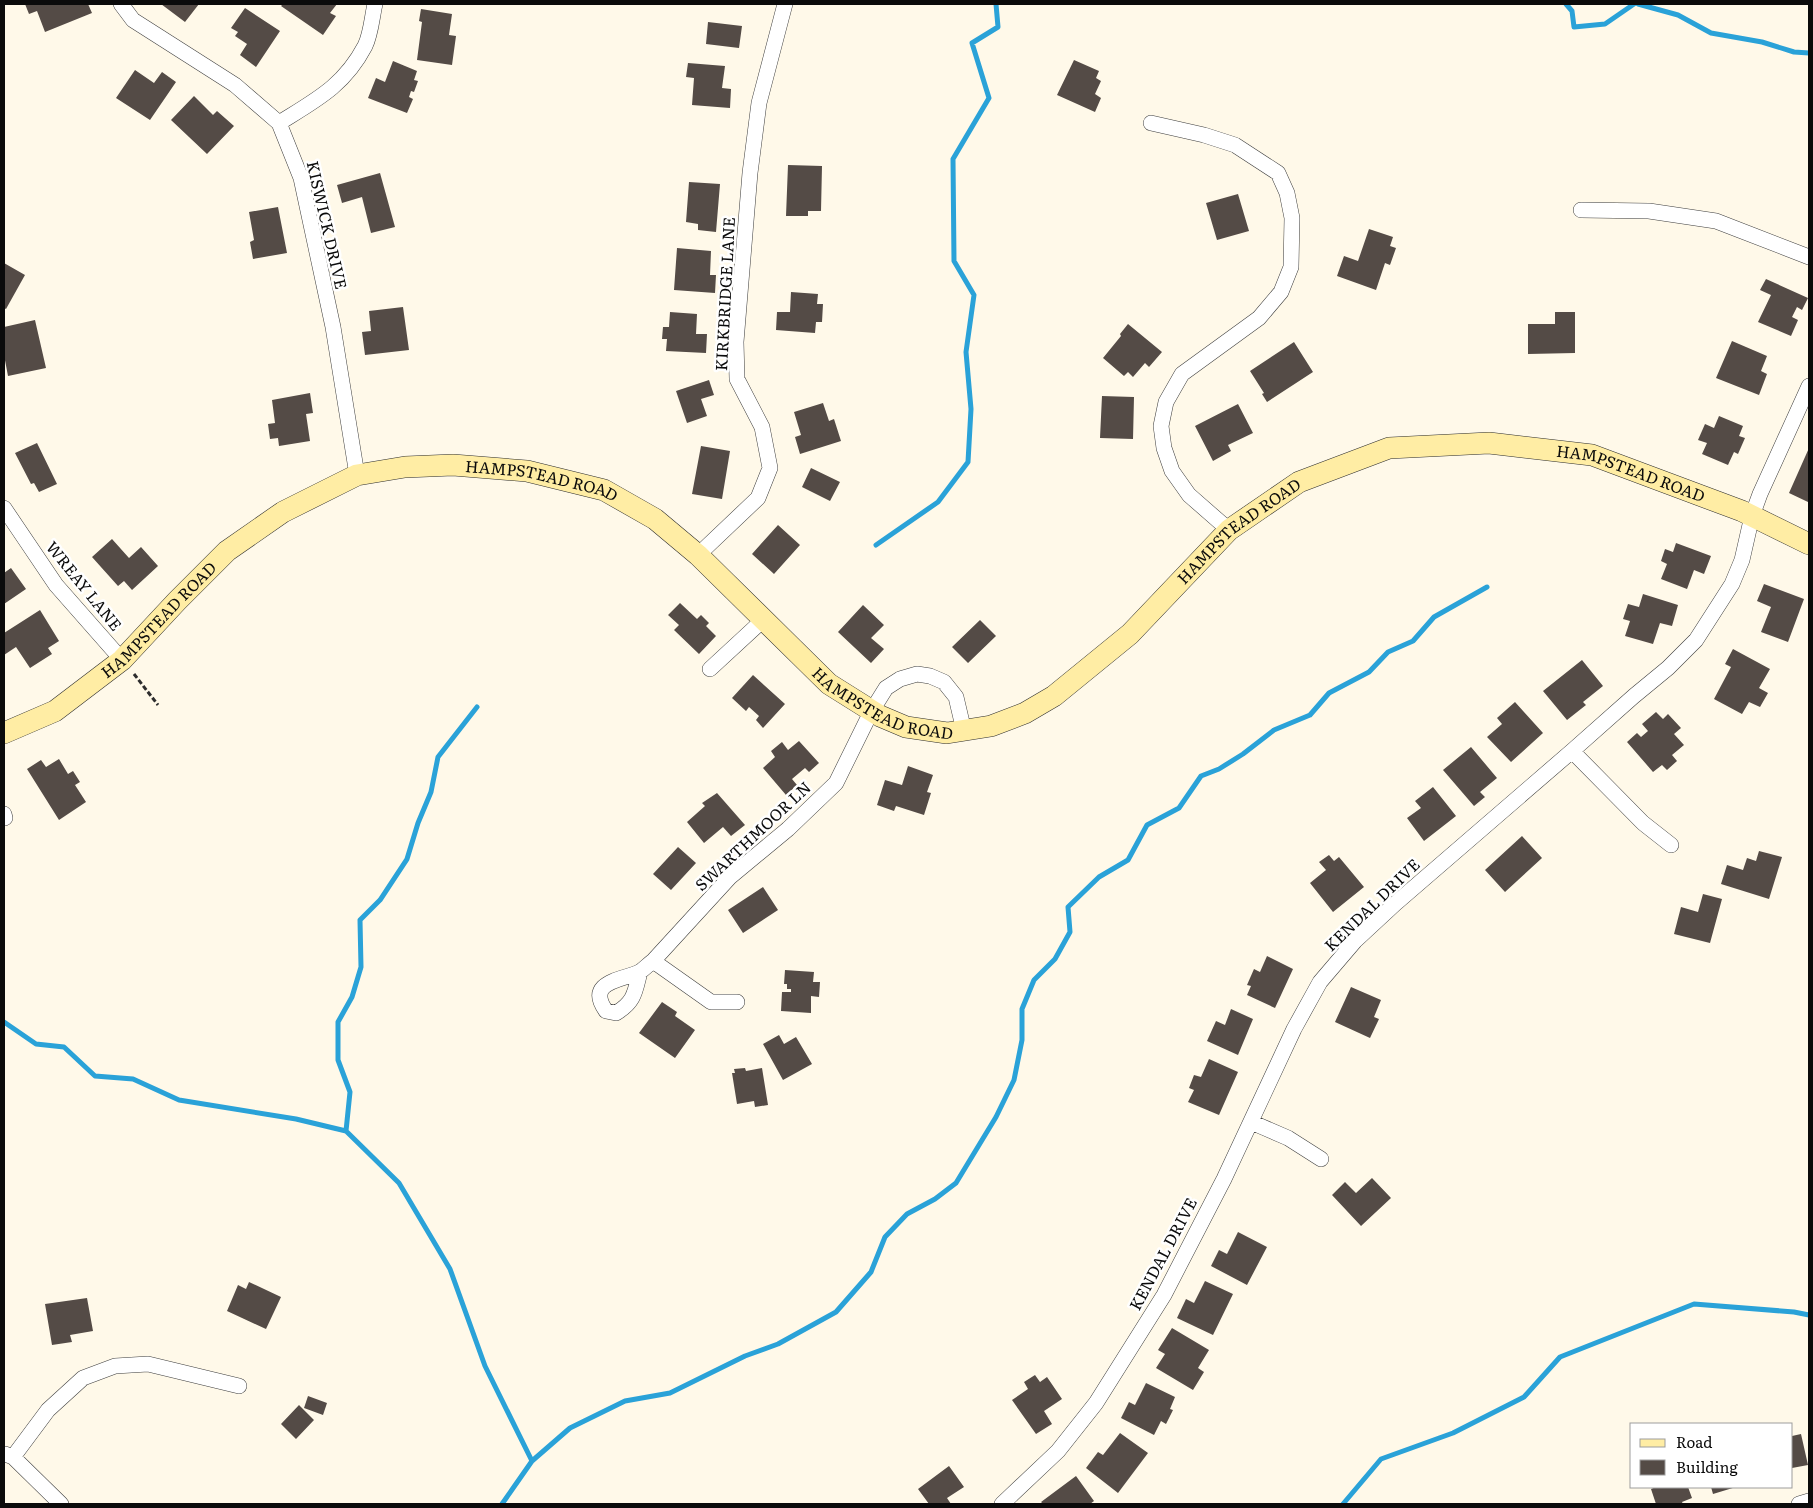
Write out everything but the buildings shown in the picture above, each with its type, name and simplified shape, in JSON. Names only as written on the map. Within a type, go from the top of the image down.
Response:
[{"type":"street","name":"KISWICK DRIVE","points":[[121,4],[133,20],[235,85],[279,123],[301,178],[333,327],[357,475]]},
{"type":"street","points":[[279,123],[326,94],[347,74],[366,44],[375,4]]},
{"type":"street","name":"KIRKBRIDGE LANE","points":[[698,556],[758,498],[770,468],[762,427],[737,379],[736,342],[750,173],[759,103],[786,4]]},
{"type":"street","points":[[1151,123],[1204,135],[1235,145],[1278,172],[1287,193],[1292,218],[1291,267],[1281,292],[1259,318],[1182,374],[1166,402],[1161,426],[1164,448],[1172,471],[1189,495],[1229,530]]},
{"type":"street","points":[[1581,210],[1649,211],[1716,221],[1809,257]]},
{"type":"street","name":"KENDAL DRIVE","points":[[1002,1504],[1058,1451],[1096,1403],[1164,1295],[1251,1122],[1294,1029],[1320,982],[1355,941],[1396,903],[1572,752],[1626,702],[1668,668],[1696,640],[1732,584],[1742,560],[1752,516],[1809,386]]},
{"type":"street","name":"HAMPSTEAD ROAD","points":[[4,732],[55,711],[122,660],[226,551],[283,512],[357,475],[405,466],[452,466],[527,470],[604,490],[655,519],[698,556],[828,684],[871,712],[906,727],[947,733],[991,726],[1025,713],[1054,696],[1130,634],[1229,530],[1299,482],[1389,448],[1489,443],[1592,455],[1752,516],[1809,544]]},
{"type":"street","name":"WREAY LANE","points":[[4,508],[56,585],[122,660]]},
{"type":"street","points":[[710,669],[763,620]]},
{"type":"street","name":"SWARTHMOOR LN","points":[[640,972],[653,961],[730,878],[788,829],[836,783],[871,712],[886,688],[900,679],[917,674],[930,676],[944,682],[956,697],[964,731]]},
{"type":"street","points":[[1572,752],[1643,823],[1671,845]]},
{"type":"street","points":[[653,961],[711,1002],[737,1002]]},
{"type":"street","points":[[1251,1122],[1288,1138],[1321,1159]]},
{"type":"street","points":[[61,1504],[8,1456],[48,1410],[83,1378],[115,1366],[148,1364],[239,1386]]},
{"type":"street","points":[[1799,1504],[1809,1501]]},
{"type":"path","points":[[122,660],[158,705]]},
{"type":"waterway","points":[[876,545],[938,502],[968,462],[971,409],[966,352],[974,295],[954,261],[953,159],[989,98],[972,43],[998,27],[996,4]]},
{"type":"waterway","points":[[1566,4],[1572,11],[1574,27],[1605,24],[1634,4]]},
{"type":"waterway","points":[[1638,4],[1678,15],[1711,33],[1762,42],[1794,52],[1809,53]]},
{"type":"waterway","points":[[502,1504],[532,1461],[570,1428],[625,1401],[670,1393],[745,1356],[778,1344],[836,1312],[871,1272],[885,1237],[907,1214],[935,1199],[956,1183],[996,1117],[1014,1080],[1022,1040],[1022,1009],[1034,980],[1055,959],[1070,932],[1068,907],[1099,877],[1128,860],[1147,825],[1179,808],[1201,776],[1219,769],[1243,754],[1274,730],[1310,715],[1329,693],[1369,672],[1388,652],[1413,641],[1434,617],[1487,587]]},
{"type":"waterway","points":[[477,707],[438,757],[431,792],[418,823],[407,859],[380,900],[360,920],[361,967],[352,997],[338,1022],[338,1060],[350,1092],[346,1131],[399,1183],[450,1269],[485,1366],[532,1461]]},
{"type":"waterway","points":[[4,1022],[36,1044],[64,1047],[95,1076],[133,1079],[179,1100],[296,1119],[346,1131]]},
{"type":"waterway","points":[[1343,1504],[1381,1459],[1453,1433],[1524,1397],[1560,1357],[1694,1304],[1794,1312],[1809,1315]]}]
